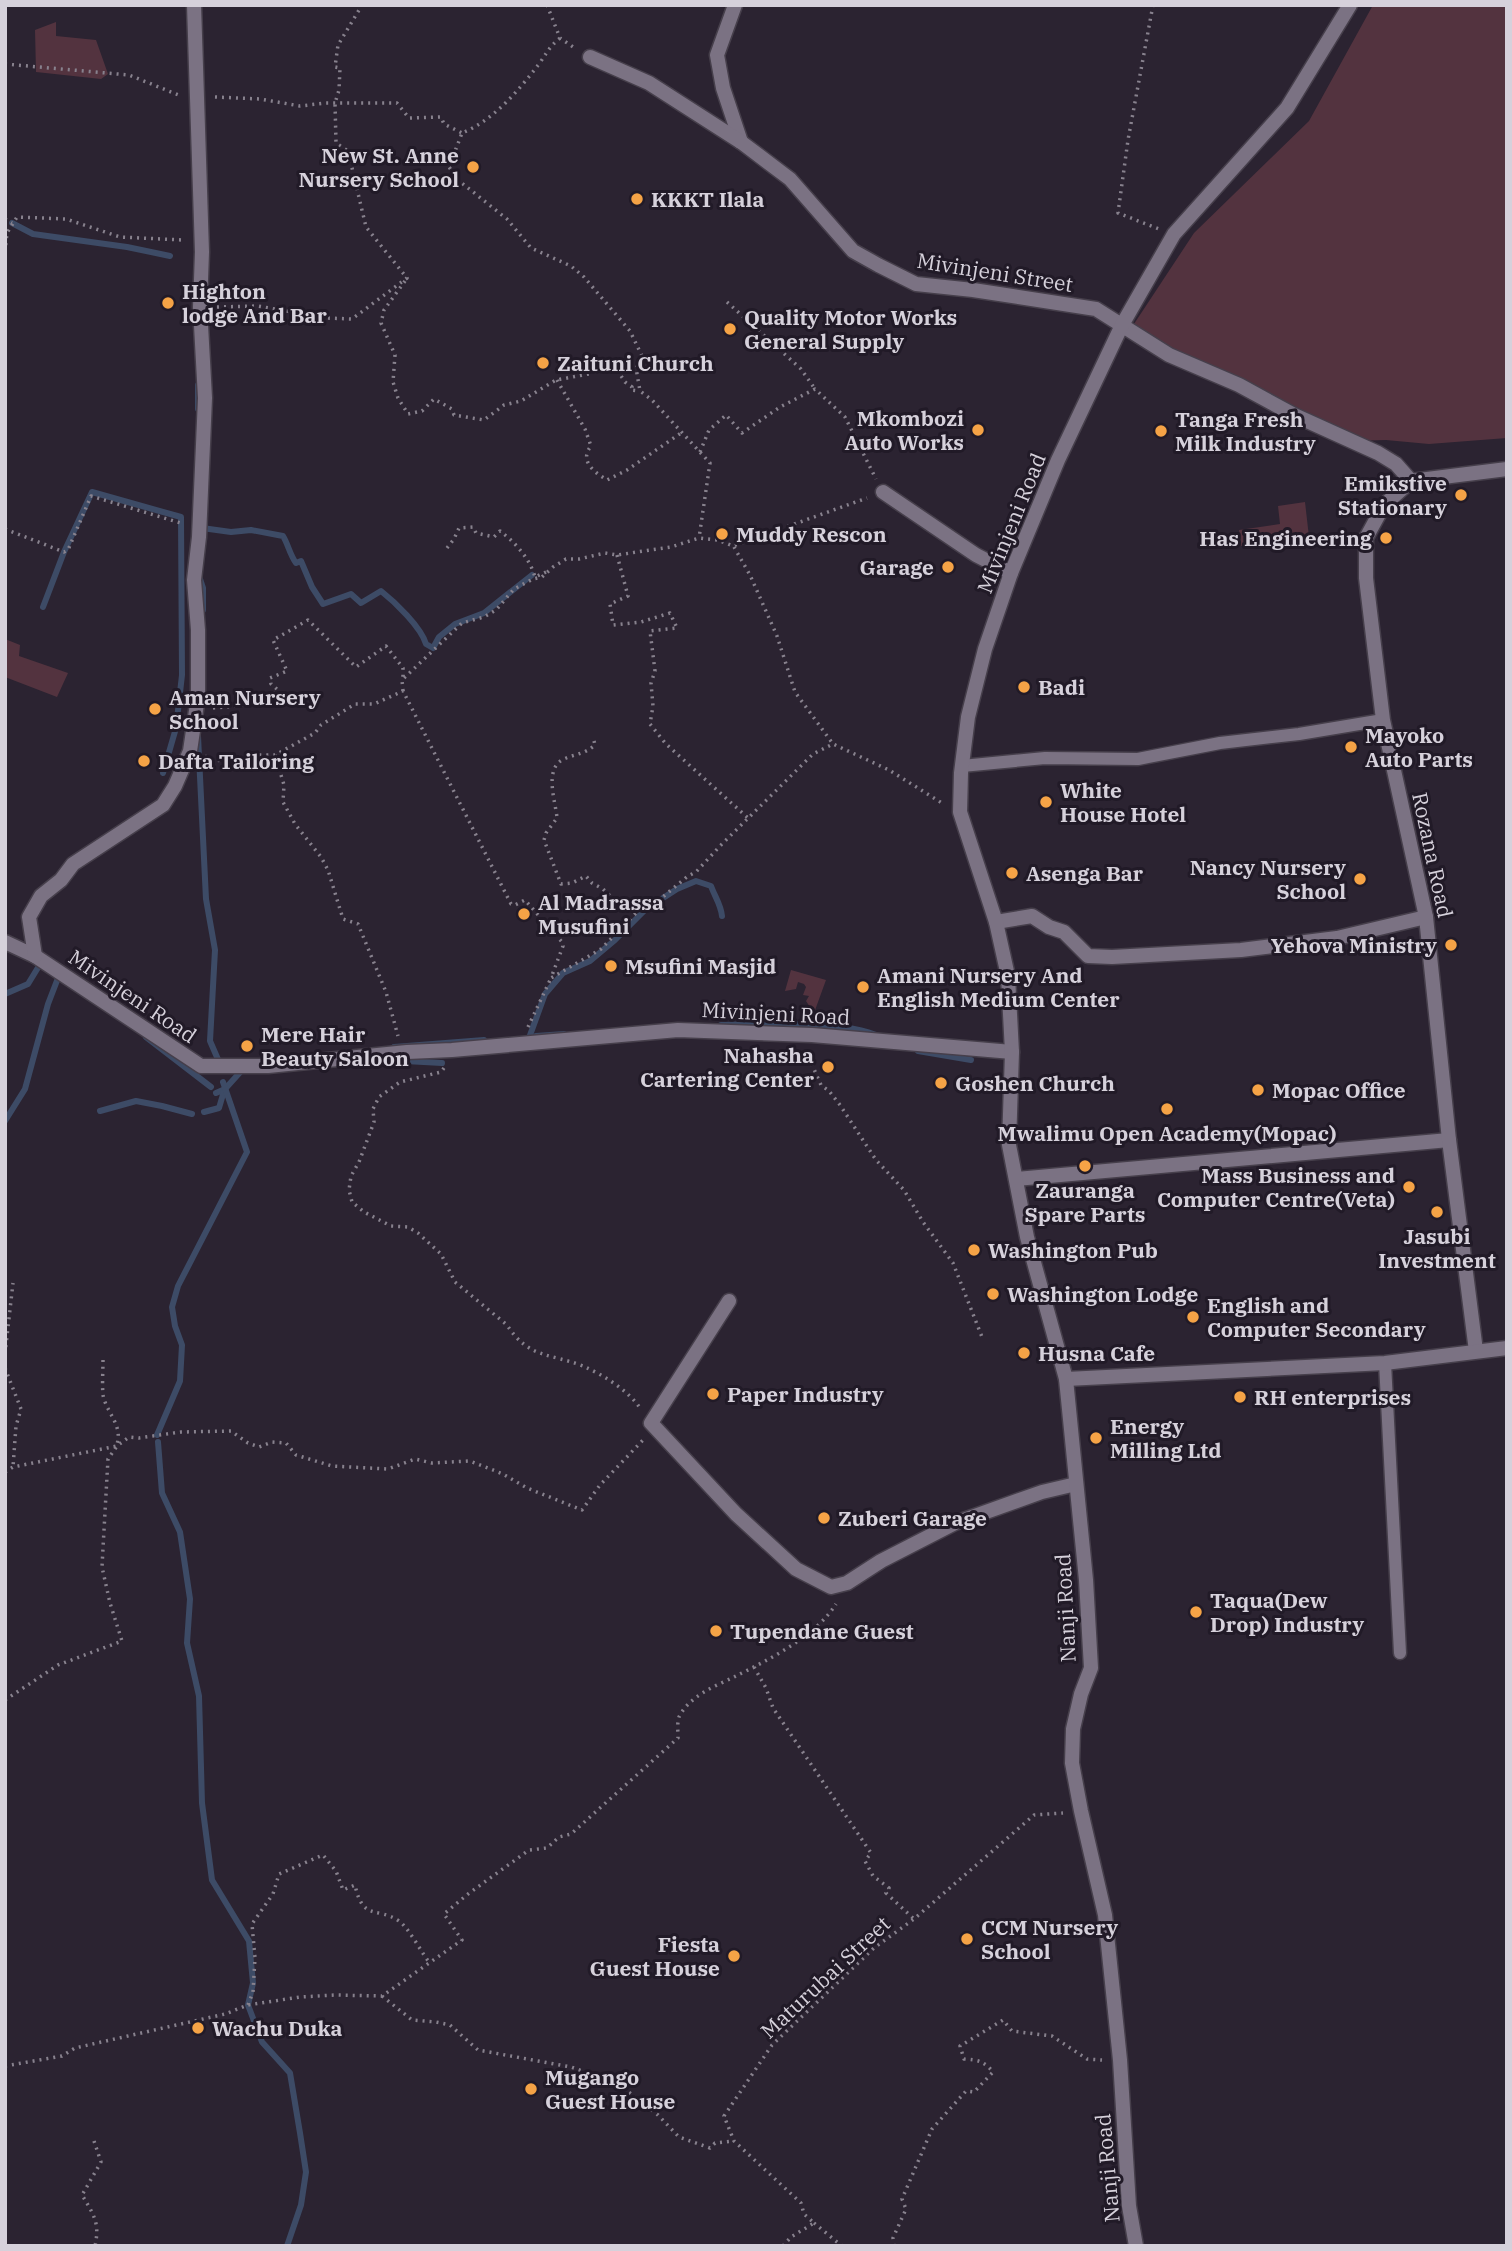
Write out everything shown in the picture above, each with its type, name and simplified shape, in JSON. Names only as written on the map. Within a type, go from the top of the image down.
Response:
[{"type":"street","points":[[35,956],[29,917],[41,895],[61,880],[73,864],[163,805],[175,786],[190,751],[198,697],[198,630],[194,580],[200,530],[205,398],[200,307],[202,251],[195,102],[194,5]]},
{"type":"street","points":[[735,5],[717,55],[723,88],[741,142]]},
{"type":"street","name":"Mivinjeni Road","points":[[5,942],[35,956],[201,1066],[268,1066],[678,1030],[813,1035],[1012,1052],[1008,976],[996,922],[960,812],[968,718],[985,649],[1011,573],[1058,460],[1122,325],[1174,234],[1287,108],[1350,5]]},
{"type":"street","name":"Mivinjeni Street","points":[[590,57],[649,83],[741,142],[790,179],[853,251],[916,285],[973,290],[1096,309],[1169,355],[1238,385],[1294,415],[1378,453],[1396,464],[1410,481]]},
{"type":"street","points":[[1410,481],[1507,469]]},
{"type":"street","name":"Rozana Road","points":[[1410,481],[1384,505],[1366,538],[1366,578],[1383,720],[1426,917],[1449,1140],[1476,1351]]},
{"type":"street","points":[[883,492],[976,555],[1011,573]]},
{"type":"street","points":[[996,922],[1032,916],[1049,927],[1064,932],[1088,956],[1112,957],[1241,950],[1337,938],[1426,917]]},
{"type":"street","name":"Nanji Road","points":[[1012,1052],[1009,1145],[1027,1237],[1066,1379],[1086,1580],[1091,1668],[1073,1729],[1072,1763],[1105,1915],[1120,2060],[1129,2206],[1136,2246]]},
{"type":"street","points":[[1016,1180],[1449,1140]]},
{"type":"street","points":[[729,1301],[651,1423],[736,1514],[796,1569],[831,1587],[848,1583],[881,1561],[955,1523],[1042,1492],[1076,1484]]},
{"type":"street","points":[[1066,1379],[1385,1363],[1507,1348]]},
{"type":"lane","points":[[962,766],[1045,758],[1138,759],[1220,743],[1299,734],[1383,720]]},
{"type":"lane","points":[[1385,1363],[1400,1653]]},
{"type":"path","points":[[362,5],[338,45],[335,67],[340,68],[339,90],[335,103],[336,143],[348,151],[366,227],[407,278]]},
{"type":"path","points":[[547,5],[560,38],[590,57]]},
{"type":"path","points":[[1153,5],[1128,140],[1118,214],[1174,234]]},
{"type":"path","points":[[5,64],[129,75],[195,102],[207,97],[260,99],[300,106],[397,103],[409,118],[441,117],[444,124],[462,133],[478,127],[506,102],[550,46],[560,38]]},
{"type":"path","points":[[462,133],[449,167],[458,180],[507,219],[531,248],[571,266],[605,301],[636,340],[643,358],[636,368],[640,391]]},
{"type":"path","points":[[5,252],[8,233],[17,217],[66,219],[120,237],[159,241],[185,240],[199,252],[202,251]]},
{"type":"path","points":[[5,219],[12,223]]},
{"type":"path","points":[[200,307],[258,306],[326,318],[352,319],[407,278]]},
{"type":"path","points":[[407,278],[384,310],[381,323],[395,355],[393,382],[398,398],[408,414],[422,411],[434,399],[452,409],[454,415],[484,420],[504,405],[521,401],[556,380],[589,374],[614,365],[625,382],[632,387],[631,390],[640,391],[652,400],[710,463],[699,538]]},
{"type":"path","points":[[727,302],[801,369],[815,389],[845,416],[883,492],[733,546]]},
{"type":"path","points":[[556,380],[588,438],[591,446],[586,459],[592,470],[607,480],[627,470],[681,433]]},
{"type":"path","points":[[700,452],[709,430],[726,415],[741,433],[780,407],[815,389]]},
{"type":"path","points":[[5,402],[5,410]]},
{"type":"path","points":[[5,529],[64,552],[68,550],[91,496],[200,530]]},
{"type":"path","points":[[447,548],[459,528],[473,527],[476,533],[494,537],[500,531],[512,540],[532,567],[535,577],[548,572]]},
{"type":"path","points":[[402,680],[462,623],[484,617],[496,610],[514,589],[542,577],[566,559],[671,547],[699,538],[718,540],[733,546],[750,575],[777,636],[795,692],[833,744],[889,770],[960,812]]},
{"type":"path","points":[[617,555],[628,596],[610,604],[613,625],[641,622],[670,613],[677,628],[650,631],[655,671],[651,683],[653,706],[650,724],[666,744],[748,818]]},
{"type":"path","points":[[212,708],[248,705],[267,699],[278,690],[271,684],[270,678],[287,671],[273,640],[308,620],[356,667],[386,646],[405,672],[402,680],[403,691],[511,904],[515,905],[524,900],[562,942],[563,946],[551,978],[527,1027],[526,1042]]},
{"type":"path","points":[[203,754],[214,761],[275,755],[315,733],[321,725],[355,704],[374,704],[403,691]]},
{"type":"path","points":[[594,741],[593,748],[581,755],[560,761],[557,766],[552,783],[552,797],[557,818],[544,840],[561,884],[572,883],[586,876],[626,911],[640,909],[658,901],[688,876],[696,873],[813,754],[833,744]]},
{"type":"path","points":[[275,755],[284,785],[284,802],[295,824],[328,870],[342,919],[358,924],[362,932],[386,992],[395,1027],[407,1052]]},
{"type":"path","points":[[551,978],[601,949],[640,909]]},
{"type":"path","points":[[813,1035],[804,1044],[821,1085],[840,1105],[876,1160],[904,1190],[953,1263],[982,1337]]},
{"type":"path","points":[[5,1700],[58,1665],[122,1641],[102,1567],[108,1459],[117,1446],[129,1437],[231,1431],[259,1447],[272,1442],[286,1443],[296,1455],[332,1466],[388,1469],[415,1460],[432,1463],[470,1461],[582,1510],[600,1485],[642,1443],[651,1423],[632,1396],[584,1367],[533,1352],[508,1325],[454,1282],[441,1254],[418,1233],[408,1227],[391,1226],[364,1212],[352,1202],[349,1190],[351,1176],[374,1122],[373,1109],[379,1097],[400,1082],[441,1072],[454,1058],[452,1050]]},
{"type":"path","points":[[5,1354],[13,1283]]},
{"type":"path","points":[[103,1360],[103,1397],[115,1419],[119,1438],[117,1446]]},
{"type":"path","points":[[5,1368],[21,1409],[16,1426],[13,1467]]},
{"type":"path","points":[[5,1472],[13,1467],[117,1446]]},
{"type":"path","points":[[5,2066],[62,2056],[75,2048],[225,2014],[248,2005],[300,1997],[382,1996],[462,1940],[444,1914],[529,1850],[547,1849],[559,1838],[584,1824],[625,1783],[649,1766],[678,1738],[678,1718],[698,1695],[754,1667],[826,1620],[848,1583]]},
{"type":"path","points":[[754,1667],[774,1708],[872,1853],[865,1861],[873,1876],[889,1888],[886,1893],[914,1919]]},
{"type":"path","name":"Maturubai Street","points":[[734,2141],[724,2116],[772,2045],[874,1948],[914,1919],[1034,1815],[1081,1811]]},
{"type":"path","points":[[248,2005],[253,1992],[256,1958],[252,1924],[273,1894],[279,1874],[323,1855],[337,1871],[343,1890],[355,1885],[358,1901],[364,1907],[375,1914],[400,1922],[429,1962]]},
{"type":"path","points":[[382,1996],[412,2020],[450,2025],[478,2050],[572,2067],[617,2083],[688,2142],[710,2148],[715,2143],[734,2141],[801,2203],[804,2214],[842,2246]]},
{"type":"path","points":[[894,2246],[893,2238],[906,2209],[901,2199],[932,2129],[966,2091],[974,2092],[993,2072],[980,2060],[964,2059],[960,2046],[1003,2020],[1012,2031],[1052,2036],[1087,2059],[1120,2060]]},
{"type":"path","points":[[94,2141],[101,2162],[82,2195],[99,2229],[95,2246]]},
{"type":"path","points":[[783,2246],[791,2237],[814,2223]]},
{"type":"shaded area","points":[[1373,5],[1507,6],[1507,438],[1429,444],[1386,440],[1348,441],[1130,330],[1194,233],[1309,121]]},
{"type":"shaded area","points":[[56,22],[56,36],[96,40],[108,74],[101,79],[36,72],[35,30]]},
{"type":"shaded area","points":[[1305,502],[1309,537],[1241,546],[1239,530],[1280,524],[1278,506]]},
{"type":"shaded area","points":[[5,639],[20,645],[19,656],[68,673],[57,697],[5,677]]},
{"type":"shaded area","points":[[791,970],[826,980],[814,1013],[806,1001],[809,996],[803,995],[806,987],[804,984],[798,982],[796,989],[785,991]]},
{"type":"waterway","points":[[12,223],[33,234],[170,256]]},
{"type":"waterway","points":[[198,385],[198,409]]},
{"type":"waterway","points":[[43,607],[64,552],[92,492],[181,517],[182,675],[176,728],[163,773]]},
{"type":"waterway","points":[[202,528],[231,532],[251,530],[283,536],[292,557],[296,563],[301,561],[323,604],[351,594],[361,603],[381,591],[407,615],[426,644],[433,648],[439,637],[455,624],[484,613],[532,575]]},
{"type":"waterway","points":[[199,576],[203,588],[203,610]]},
{"type":"waterway","points":[[198,736],[206,899],[215,950],[210,1041],[220,1064]]},
{"type":"waterway","points":[[529,1038],[545,994],[563,973],[590,961],[646,909],[677,889],[696,881],[711,886],[722,916]]},
{"type":"waterway","points":[[5,994],[28,984],[39,966]]},
{"type":"waterway","points":[[5,1121],[25,1089],[48,1004],[58,978]]},
{"type":"waterway","points":[[721,1025],[826,1025],[880,1037]]},
{"type":"waterway","points":[[536,1036],[564,1034]]},
{"type":"waterway","points":[[146,1037],[211,1087]]},
{"type":"waterway","points":[[394,1047],[484,1040]]},
{"type":"waterway","points":[[918,1051],[971,1060]]},
{"type":"waterway","points":[[387,1060],[442,1063]]},
{"type":"waterway","points":[[216,1093],[225,1089],[243,1069]]},
{"type":"waterway","points":[[157,1435],[180,1381],[182,1345],[172,1307],[178,1286],[247,1152],[223,1082]]},
{"type":"waterway","points":[[204,1112],[219,1108],[224,1091]]},
{"type":"waterway","points":[[100,1111],[136,1101],[192,1114]]},
{"type":"waterway","points":[[158,1442],[162,1493],[180,1532],[190,1599],[187,1643],[199,1696],[202,1803],[212,1880],[249,1941],[253,1983],[248,2005],[262,2042],[290,2073],[300,2133],[306,2172],[301,2205],[287,2246]]},
{"type":"place","name":"New St. Anne Nursery School","points":[[473,167]]},
{"type":"place","name":"KKKT Ilala","points":[[637,199]]},
{"type":"place","name":"Highton lodge And Bar","points":[[168,303]]},
{"type":"place","name":"Quality Motor Works General Supply","points":[[730,329]]},
{"type":"place","name":"Zaituni Church","points":[[543,363]]},
{"type":"place","name":"Mkombozi Auto Works","points":[[978,430]]},
{"type":"place","name":"Tanga Fresh Milk Industry","points":[[1161,431]]},
{"type":"place","name":"Emikstive Stationary","points":[[1461,495]]},
{"type":"place","name":"Muddy Rescon","points":[[722,534]]},
{"type":"place","name":"Has Engineering","points":[[1386,538]]},
{"type":"place","name":"Garage","points":[[948,567]]},
{"type":"place","name":"Badi","points":[[1024,687]]},
{"type":"place","name":"Aman Nursery School","points":[[155,709]]},
{"type":"place","name":"Mayoko Auto Parts","points":[[1351,747]]},
{"type":"place","name":"Dafta Tailoring","points":[[144,761]]},
{"type":"place","name":"White House Hotel","points":[[1046,802]]},
{"type":"place","name":"Asenga Bar","points":[[1012,873]]},
{"type":"place","name":"Nancy Nursery School","points":[[1360,879]]},
{"type":"place","name":"Al Madrassa Musufini","points":[[524,914]]},
{"type":"place","name":"Yehova Ministry","points":[[1451,945]]},
{"type":"place","name":"Msufini Masjid","points":[[611,966]]},
{"type":"place","name":"Amani Nursery And English Medium Center","points":[[863,987]]},
{"type":"place","name":"Mere Hair Beauty Saloon","points":[[247,1046]]},
{"type":"place","name":"Nahasha Cartering Center","points":[[828,1067]]},
{"type":"place","name":"Goshen Church","points":[[941,1083]]},
{"type":"place","name":"Mopac Office","points":[[1258,1090]]},
{"type":"place","name":"Mwalimu Open Academy(Mopac)","points":[[1167,1109]]},
{"type":"place","name":"Zauranga Spare Parts","points":[[1085,1166]]},
{"type":"place","name":"Mass Business and Computer Centre(Veta)","points":[[1409,1187]]},
{"type":"place","name":"Jasubi Investment","points":[[1437,1212]]},
{"type":"place","name":"Washington Pub","points":[[974,1250]]},
{"type":"place","name":"Washington Lodge","points":[[993,1294]]},
{"type":"place","name":"English and Computer Secondary","points":[[1193,1317]]},
{"type":"place","name":"Husna Cafe","points":[[1024,1353]]},
{"type":"place","name":"Paper Industry","points":[[713,1394]]},
{"type":"place","name":"RH enterprises","points":[[1240,1397]]},
{"type":"place","name":"Energy Milling Ltd","points":[[1096,1438]]},
{"type":"place","name":"Zuberi Garage","points":[[824,1518]]},
{"type":"place","name":"Taqua(Dew Drop) Industry","points":[[1196,1612]]},
{"type":"place","name":"Tupendane Guest","points":[[716,1631]]},
{"type":"place","name":"CCM Nursery School","points":[[967,1939]]},
{"type":"place","name":"Fiesta Guest House","points":[[734,1956]]},
{"type":"place","name":"Wachu Duka","points":[[198,2028]]},
{"type":"place","name":"Mugango Guest House","points":[[531,2089]]}]
